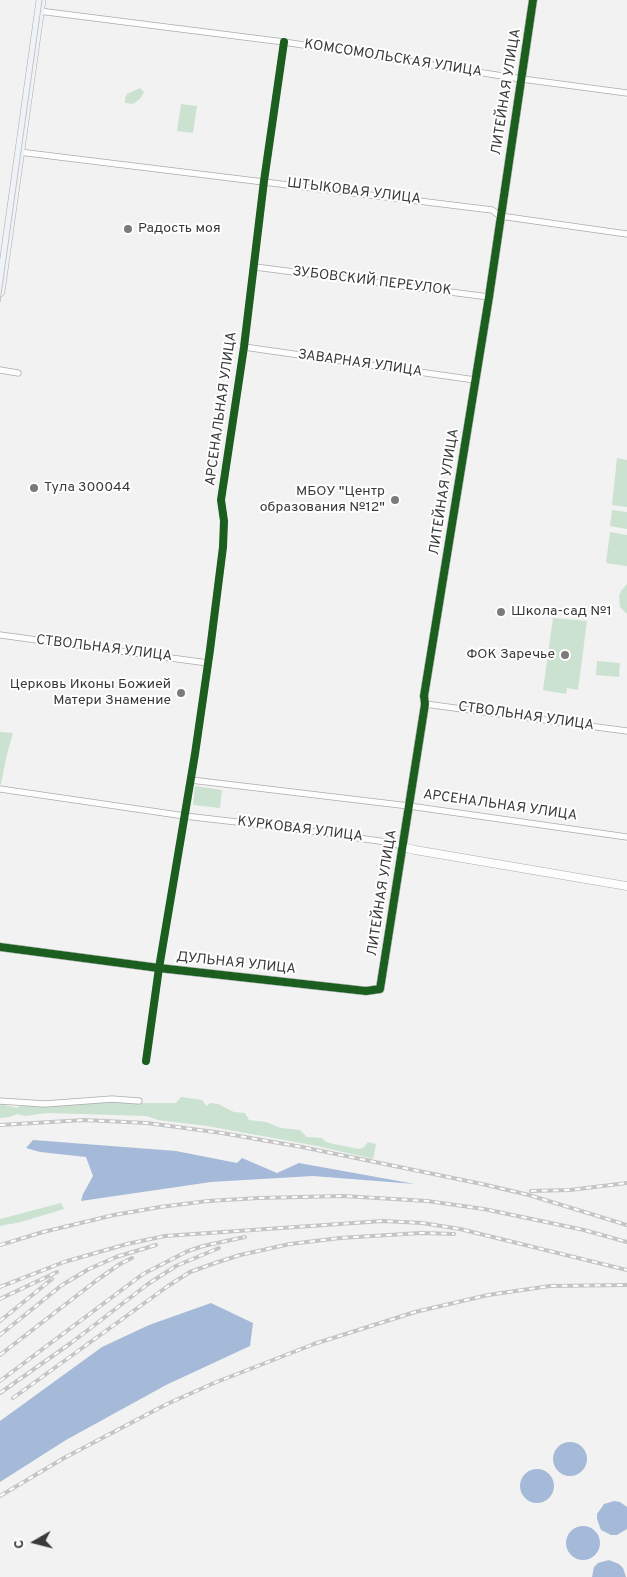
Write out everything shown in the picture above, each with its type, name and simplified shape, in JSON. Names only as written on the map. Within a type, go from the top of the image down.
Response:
[{"type":"main road","points":[[0,292],[41,0]]},
{"type":"street","name":"ЛИТЕЙНАЯ УЛИЦА","points":[[380,988],[425,704],[424,696],[489,297],[533,0]]},
{"type":"street","name":"КОМСОМОЛЬСКАЯ УЛИЦА","points":[[39,11],[284,42],[522,79],[627,93]]},
{"type":"street","name":"АРСЕНАЛЬНАЯ УЛИЦА","points":[[146,1061],[208,663],[223,547],[224,521],[221,500],[244,347],[264,181],[284,42]]},
{"type":"street","name":"ШТЫКОВАЯ УЛИЦА","points":[[19,152],[492,210],[500,216],[627,234]]},
{"type":"street","name":"ЗУБОВСКИЙ ПЕРЕУЛОК","points":[[255,267],[489,297]]},
{"type":"street","name":"ЗАВАРНАЯ УЛИЦА","points":[[244,347],[475,380]]},
{"type":"street","points":[[0,370],[18,373]]},
{"type":"street","name":"СТВОЛЬНАЯ УЛИЦА","points":[[0,635],[208,663]]},
{"type":"street","name":"СТВОЛЬНАЯ УЛИЦА","points":[[425,704],[627,731]]},
{"type":"street","name":"АРСЕНАЛЬНАЯ УЛИЦА","points":[[191,780],[409,806],[627,836]]},
{"type":"street","name":"КУРКОВАЯ УЛИЦА","points":[[0,789],[185,816],[289,828],[385,842],[415,850],[627,886]]},
{"type":"street","name":"ДУЛЬНАЯ УЛИЦА","points":[[0,947],[159,968],[366,991],[380,988]]},
{"type":"street","points":[[0,1101],[45,1104],[112,1100],[139,1101]]},
{"type":"green space","points":[[140,88],[144,92],[140,99],[133,104],[125,103],[127,94]]},
{"type":"green space","points":[[181,104],[197,106],[193,133],[177,131]]},
{"type":"green space","points":[[617,458],[627,460],[627,507],[612,505]]},
{"type":"green space","points":[[612,510],[627,512],[627,529],[610,526]]},
{"type":"green space","points":[[610,532],[627,535],[627,566],[606,563]]},
{"type":"green space","points":[[627,584],[627,614],[620,607],[619,596]]},
{"type":"green space","name":"ФОК Заречье","points":[[553,618],[587,621],[578,690],[567,688],[566,694],[543,690]]},
{"type":"green space","points":[[597,661],[620,663],[619,677],[596,675]]},
{"type":"green space","points":[[0,732],[13,733],[1,784],[0,784]]},
{"type":"green space","points":[[195,786],[222,790],[220,808],[193,805]]},
{"type":"green space","points":[[181,1097],[202,1100],[206,1106],[211,1103],[218,1104],[234,1112],[245,1113],[249,1120],[266,1122],[281,1128],[300,1130],[307,1137],[322,1138],[326,1142],[334,1144],[359,1149],[368,1142],[376,1144],[373,1159],[317,1146],[207,1126],[158,1120],[147,1116],[47,1113],[25,1116],[17,1114],[0,1118],[0,1104],[17,1108],[24,1104],[112,1101],[176,1103]]},
{"type":"green space","points":[[61,1203],[64,1209],[21,1222],[0,1226],[0,1219]]},
{"type":"water","points":[[33,1140],[176,1151],[237,1163],[242,1158],[277,1173],[299,1163],[415,1184],[313,1176],[211,1182],[81,1201],[93,1176],[86,1157],[40,1152],[26,1148]]},
{"type":"water","points":[[211,1303],[253,1323],[250,1346],[166,1385],[66,1440],[0,1482],[0,1421],[102,1347],[149,1325]]},
{"type":"water","points":[[570,1442],[577,1443],[582,1447],[586,1452],[586,1466],[582,1471],[577,1475],[570,1476],[563,1475],[558,1471],[554,1466],[553,1459],[554,1452],[558,1447],[563,1443]]},
{"type":"water","points":[[537,1469],[544,1470],[549,1474],[553,1479],[553,1493],[549,1498],[544,1502],[537,1503],[530,1502],[525,1498],[521,1493],[520,1486],[521,1479],[525,1474],[530,1470]]},
{"type":"water","points":[[614,1501],[620,1502],[627,1507],[627,1529],[617,1535],[611,1535],[601,1530],[597,1514],[604,1504]]},
{"type":"water","points":[[583,1526],[590,1527],[595,1531],[599,1536],[599,1550],[595,1555],[590,1559],[583,1560],[576,1559],[571,1555],[567,1550],[566,1543],[567,1536],[571,1531],[576,1527]]},
{"type":"water","points":[[609,1560],[623,1568],[626,1577],[592,1577],[594,1567],[598,1563]]},
{"type":"tram line","points":[[0,302],[42,0]]},
{"type":"railway","points":[[0,1125],[84,1120],[147,1123],[222,1133],[302,1147],[482,1184],[529,1195],[627,1225]]},
{"type":"railway","points":[[531,1191],[570,1190],[627,1183]]},
{"type":"railway","points":[[0,1245],[43,1232],[114,1215],[160,1207],[208,1201],[343,1196],[427,1201],[484,1209],[584,1230],[627,1242]]},
{"type":"railway","points":[[0,1287],[64,1262],[127,1244],[165,1236],[383,1221],[422,1223],[460,1229],[627,1270]]},
{"type":"railway","points":[[13,1398],[190,1272],[240,1255],[290,1244],[340,1238],[421,1233],[454,1234]]},
{"type":"railway","points":[[0,1381],[143,1274],[188,1251],[245,1237]]},
{"type":"railway","points":[[0,1335],[62,1285],[89,1269],[116,1257],[156,1245]]},
{"type":"railway","points":[[0,1393],[71,1343],[148,1284],[176,1266],[219,1248]]},
{"type":"railway","points":[[0,1355],[97,1280],[132,1258]]},
{"type":"railway","points":[[0,1299],[57,1272]]},
{"type":"railway","points":[[0,1321],[52,1279]]},
{"type":"railway","points":[[0,1496],[64,1458],[167,1404],[214,1383],[314,1344],[415,1312],[488,1295],[550,1286],[627,1285]]},
{"type":"cycle path","points":[[0,947],[159,968],[366,991],[380,989],[425,704],[424,696],[489,297],[533,0]]},
{"type":"cycle path","points":[[146,1061],[210,650],[223,547],[224,521],[221,500],[244,347],[264,181],[284,42]]},
{"type":"place","name":"Радость моя","points":[[128,229]]},
{"type":"place","name":"Тула 300044","points":[[34,488]]},
{"type":"place","name":"МБОУ \"Центр образования №12\"","points":[[395,500]]},
{"type":"place","name":"Школа-сад №1","points":[[501,612]]},
{"type":"place","name":"ФОК Заречье","points":[[565,655]]},
{"type":"place","name":"Церковь Иконы Божией Матери Знамение","points":[[181,693]]}]
